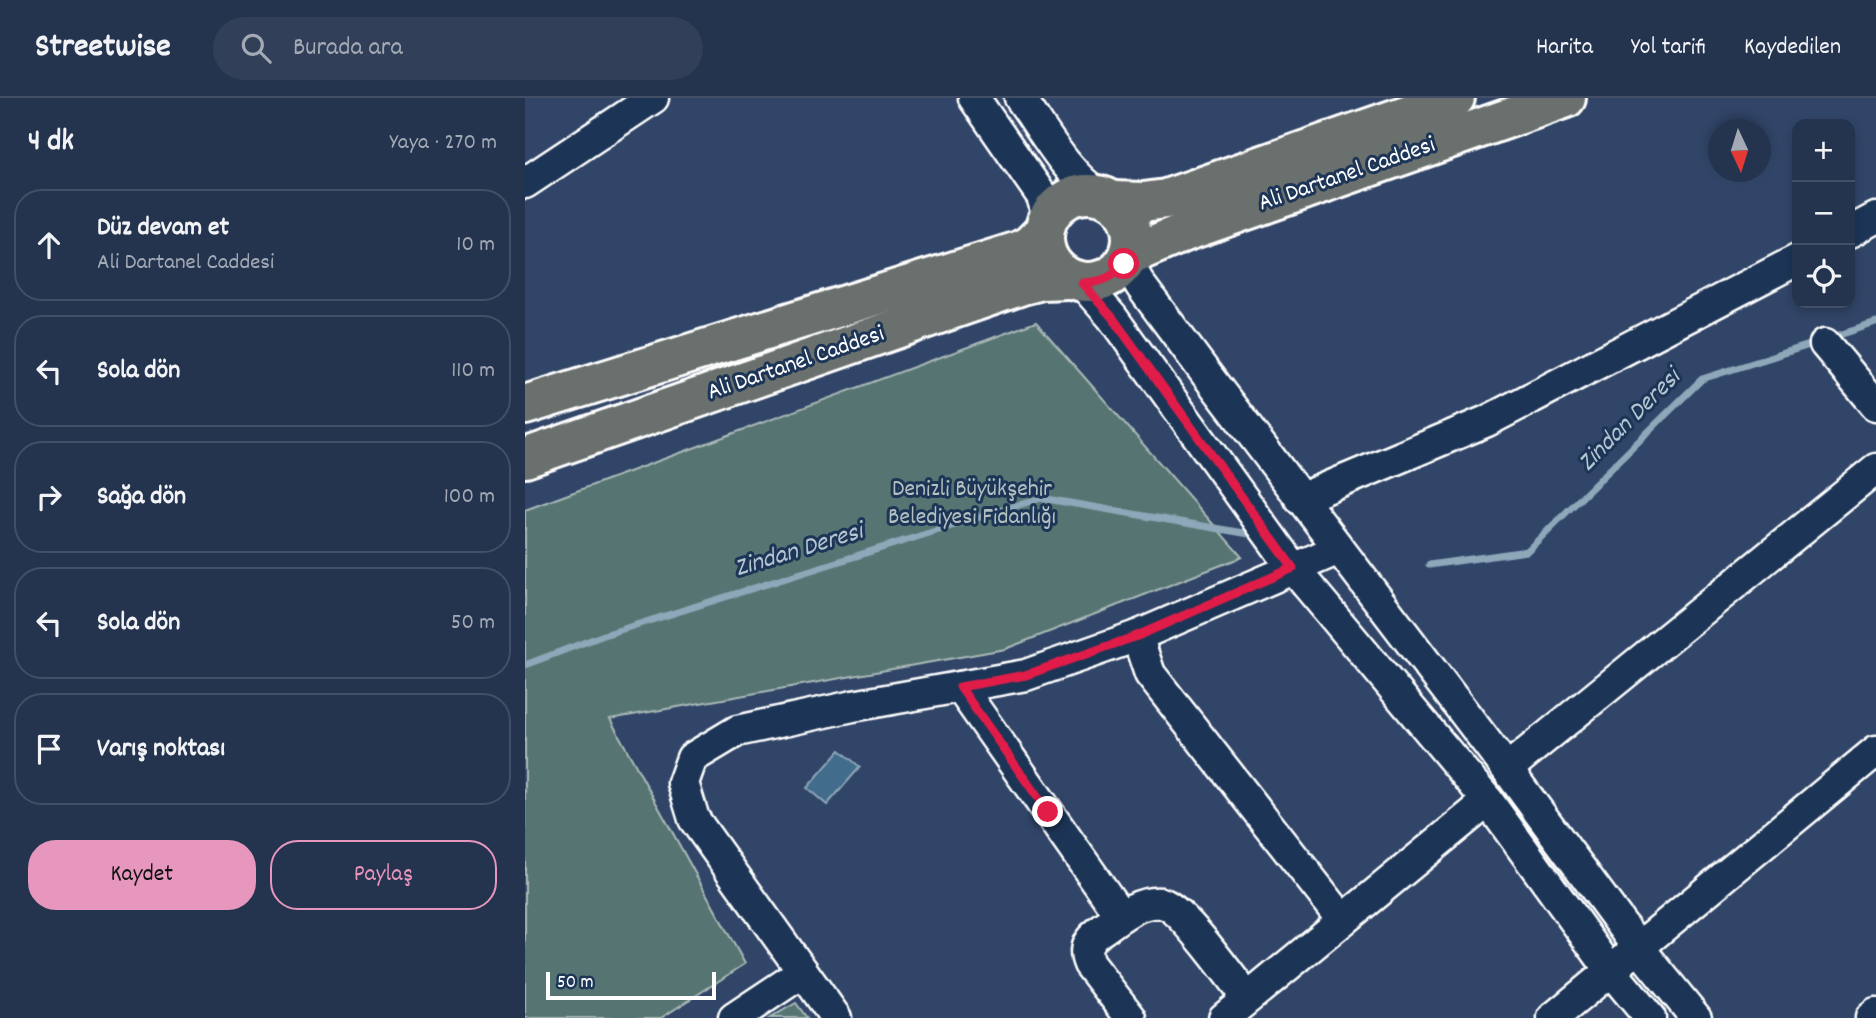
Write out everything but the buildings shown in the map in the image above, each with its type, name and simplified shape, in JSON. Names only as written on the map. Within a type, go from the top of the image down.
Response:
[{"type":"main road","name":"Ali Dartanel Caddesi","points":[[525,405],[1019,251],[1030,245],[1057,206],[1069,198],[1084,194],[1143,202],[1166,199],[1455,98]]},
{"type":"main road","name":"Ali Dartanel Caddesi","points":[[525,458],[1022,285],[1042,280],[1096,282],[1110,278],[1128,258],[1187,231],[1566,98]]},
{"type":"main road","points":[[1106,198],[1124,212],[1131,225],[1133,240],[1128,258]]},
{"type":"main road","points":[[1046,224],[1044,245],[1048,259],[1057,270],[1075,281]]},
{"type":"street","points":[[525,183],[653,98]]},
{"type":"street","points":[[974,98],[1042,195],[1046,224]]},
{"type":"street","points":[[1020,98],[1072,172],[1086,186],[1106,198]]},
{"type":"street","points":[[1855,230],[1876,219]]},
{"type":"street","points":[[1128,258],[1141,286],[1300,499],[1507,769],[1639,948],[1696,1018]]},
{"type":"street","points":[[1300,499],[1487,421],[1792,263]]},
{"type":"street","points":[[1075,281],[1112,317],[1293,568],[1488,802],[1611,971],[1650,1018]]},
{"type":"street","points":[[1825,344],[1876,405]]},
{"type":"street","points":[[1507,769],[1876,469]]},
{"type":"street","points":[[836,1018],[694,819],[684,783],[692,758],[737,731],[853,706],[1026,675],[1137,636],[1339,549]]},
{"type":"street","points":[[1137,636],[1150,674],[1343,920]]},
{"type":"street","points":[[960,687],[1121,916]]},
{"type":"street","points":[[1553,1018],[1876,751]]},
{"type":"street","points":[[1224,1018],[1488,802]]},
{"type":"street","points":[[1131,1018],[1089,964],[1086,944],[1093,935],[1130,910],[1151,904],[1171,906],[1178,912],[1247,999]]},
{"type":"street","points":[[734,1018],[803,972]]},
{"type":"street","points":[[1871,1018],[1876,1014]]},
{"type":"green space","name":"Denizli Büyükşehir Belediyesi Fidanlığı","points":[[1036,322],[1242,557],[1005,649],[610,719],[745,964],[661,1018],[525,1018],[525,510]]},
{"type":"green space","points":[[796,1003],[807,1018],[770,1018]]},
{"type":"water","points":[[840,750],[860,767],[827,805],[807,788]]},
{"type":"waterway","name":"Zindan Deresi","points":[[1830,338],[1876,323]]},
{"type":"waterway","name":"Zindan Deresi","points":[[1429,565],[1527,551],[1702,379],[1819,342]]},
{"type":"waterway","name":"Zindan Deresi","points":[[525,665],[604,635],[1041,498],[1255,535]]},
{"type":"route","points":[[1048,812],[960,687],[1026,675],[1137,636],[1293,568],[1112,317],[1082,283],[1110,278],[1124,264]]}]
